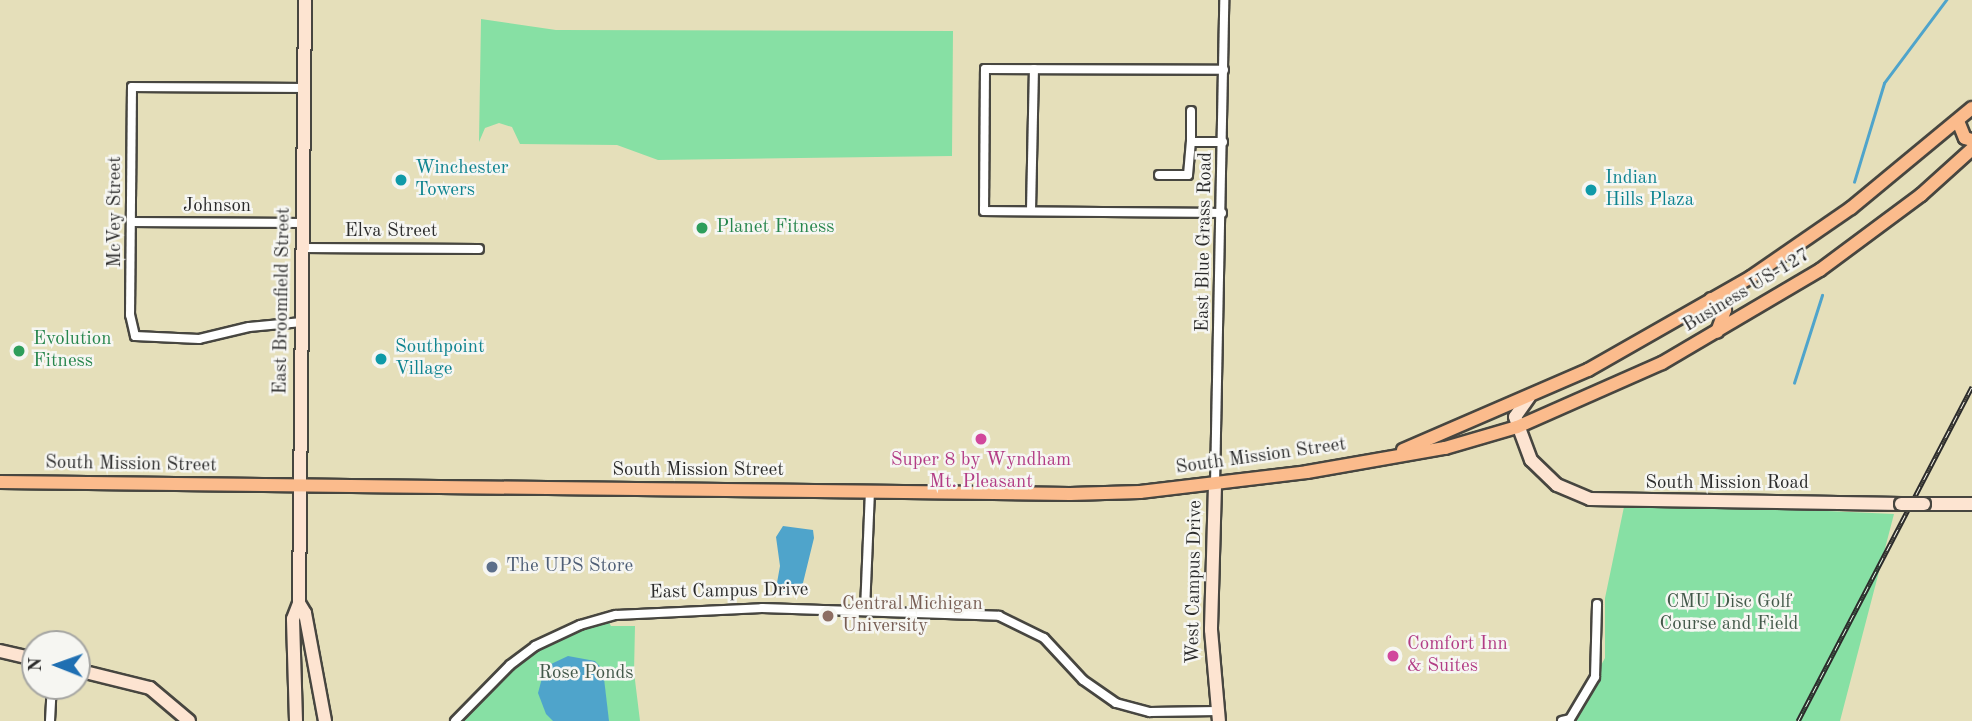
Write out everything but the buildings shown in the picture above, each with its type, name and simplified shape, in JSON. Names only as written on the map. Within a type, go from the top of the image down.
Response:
[{"type":"main road","name":"East Broomfield Street","points":[[296,721],[293,614],[299,603],[305,0]]},
{"type":"main road","name":"Business US-127","points":[[1529,397],[1588,370],[1811,237],[1972,108]]},
{"type":"main road","points":[[1958,121],[1965,138],[1972,140]]},
{"type":"main road","name":"Business US-127","points":[[1517,426],[1603,391],[1715,335],[1820,270],[1921,195],[1972,149]]},
{"type":"main road","points":[[1711,299],[1721,302],[1725,310],[1715,335]]},
{"type":"main road","points":[[1517,426],[1517,411],[1529,397]]},
{"type":"main road","name":"South Mission Street","points":[[1393,455],[1529,397]]},
{"type":"main road","name":"South Mission Street","points":[[0,482],[1070,494],[1215,485],[1445,448],[1517,426]]},
{"type":"main road","name":"South Mission Road","points":[[1517,426],[1538,469],[1557,485],[1590,499],[1972,504]]},
{"type":"main road","name":"West Campus Drive","points":[[1215,485],[1210,630],[1218,716]]},
{"type":"main road","name":"East Broomfield Street","points":[[299,603],[305,613],[325,721]]},
{"type":"main road","points":[[0,651],[21,656]]},
{"type":"main road","points":[[91,673],[150,688],[188,721]]},
{"type":"main road","points":[[295,684],[311,679],[320,690]]},
{"type":"street","name":"East Blue Grass Road","points":[[1215,485],[1224,0]]},
{"type":"street","points":[[1222,213],[984,211],[985,69],[1224,69]]},
{"type":"street","points":[[1031,211],[1034,69]]},
{"type":"street","name":"McVey Street","points":[[302,321],[248,327],[199,339],[135,336],[131,329],[132,87],[304,88]]},
{"type":"street","points":[[1159,175],[1188,175],[1191,111]]},
{"type":"street","points":[[1191,142],[1223,142]]},
{"type":"street","name":"Johnson","points":[[131,222],[303,223]]},
{"type":"street","name":"Elva Street","points":[[303,248],[479,249]]},
{"type":"street","points":[[864,610],[870,492]]},
{"type":"street","points":[[1562,721],[1570,719],[1595,677],[1597,604]]},
{"type":"street","name":"East Campus Drive","points":[[455,721],[536,646],[606,616],[752,608],[999,616],[1044,638],[1083,680],[1116,703],[1150,712],[1218,716]]},
{"type":"street","points":[[50,721],[51,700]]},
{"type":"green space","points":[[481,19],[556,30],[953,31],[952,156],[658,160],[617,145],[520,144],[512,127],[499,123],[485,128],[479,142]]},
{"type":"green space","name":"CMU Disc Golf Course and Field","points":[[1625,502],[1894,514],[1840,721],[1570,721],[1605,658],[1605,598]]},
{"type":"green space","name":"Rose Ponds","points":[[606,616],[611,626],[635,626],[634,672],[640,721],[455,721],[524,654]]},
{"type":"water","points":[[783,526],[813,530],[814,538],[802,587],[788,595],[775,594],[780,566],[776,537]]},
{"type":"water","points":[[568,656],[595,661],[603,670],[609,721],[553,721],[546,714],[538,693],[542,678],[549,665]]},
{"type":"waterway","points":[[1854,182],[1884,83],[1946,0]]},
{"type":"waterway","points":[[1794,383],[1822,295]]},
{"type":"railway","points":[[1798,721],[1972,387]]},
{"type":"place","name":"Winchester Towers","points":[[401,180]]},
{"type":"place","name":"Indian Hills Plaza","points":[[1591,190]]},
{"type":"place","name":"Planet Fitness","points":[[702,228]]},
{"type":"place","name":"Evolution Fitness","points":[[19,351]]},
{"type":"place","name":"Southpoint Village","points":[[381,359]]},
{"type":"place","name":"Super 8 by Wyndham Mt. Pleasant","points":[[981,439]]},
{"type":"place","name":"The UPS Store","points":[[492,567]]},
{"type":"place","name":"Central Michigan University","points":[[828,616]]},
{"type":"place","name":"Comfort Inn & Suites","points":[[1393,656]]}]
